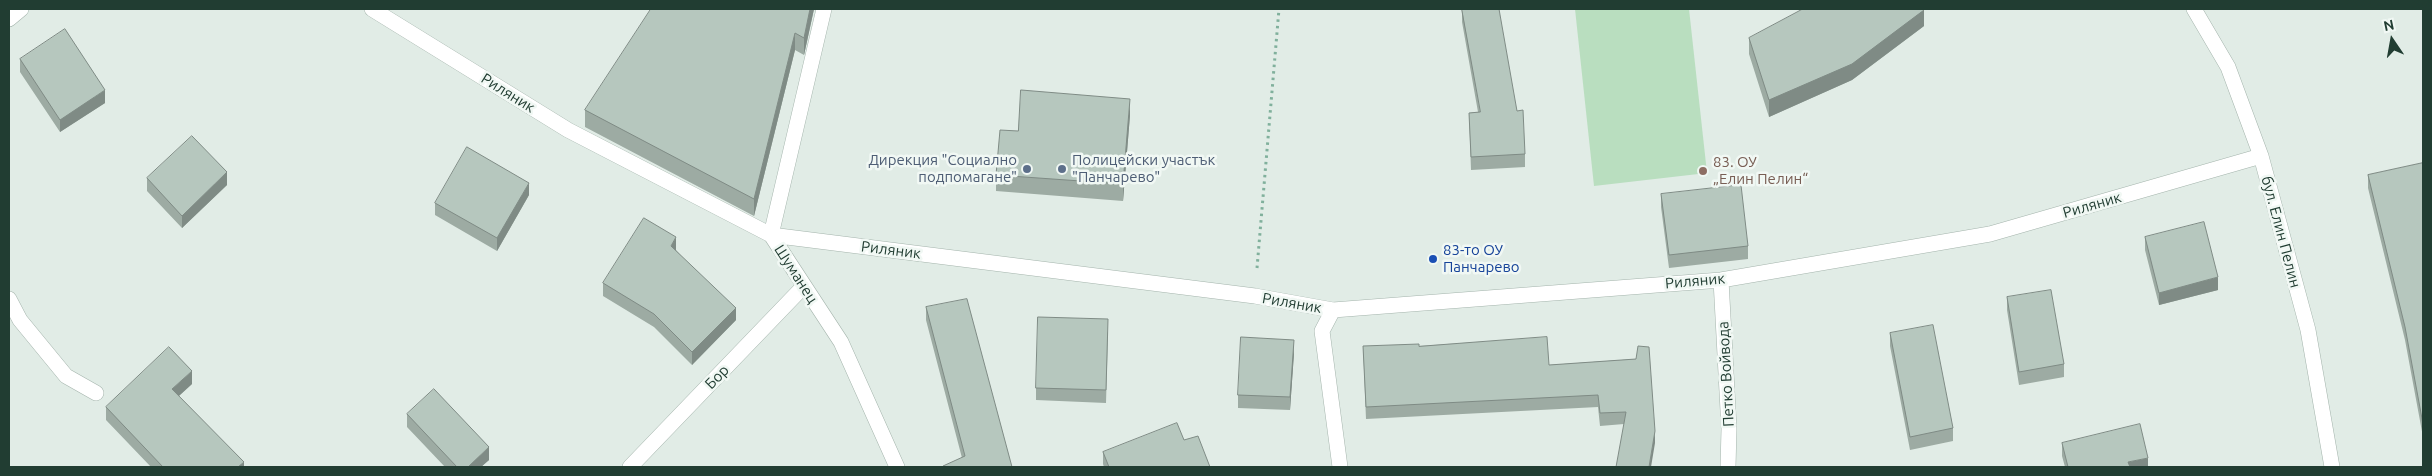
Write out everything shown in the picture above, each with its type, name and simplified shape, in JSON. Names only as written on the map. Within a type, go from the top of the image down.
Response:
[{"type":"street","points":[[9,19],[21,9]]},
{"type":"street","name":"Риляник","points":[[372,9],[568,130],[771,235],[1255,296],[1333,310],[1721,280],[1990,234],[2261,156]]},
{"type":"street","name":"Шуманец","points":[[824,9],[771,235],[841,342],[897,467]]},
{"type":"street","name":"бул. Елин Пелин","points":[[2194,9],[2228,67],[2261,156],[2308,330],[2332,467]]},
{"type":"street","name":"Петко Войвода","points":[[1721,280],[1729,430],[1728,467]]},
{"type":"street","name":"Бор","points":[[630,467],[804,286]]},
{"type":"street","points":[[9,299],[20,320],[66,376],[96,393]]},
{"type":"street","points":[[1333,310],[1322,331],[1340,467]]},
{"type":"path","points":[[1255,296],[1279,9]]},
{"type":"green space","points":[[1575,9],[1689,9],[1707,173],[1594,186]]},
{"type":"building","points":[[651,9],[810,9],[804,38],[795,33],[754,199],[585,110]]},
{"type":"building","points":[[1462,9],[1499,9],[1517,111],[1523,110],[1525,154],[1471,157],[1469,113],[1480,112]]},
{"type":"building","points":[[1803,9],[1924,10],[1852,64],[1769,100],[1749,38]]},
{"type":"building","points":[[65,29],[105,90],[60,120],[20,59]]},
{"type":"building","name":"Полицейски участък \"Панчарево\"","points":[[1021,90],[1130,99],[1123,184],[996,175],[1000,130],[1018,131]]},
{"type":"building","points":[[192,136],[227,172],[182,216],[147,178]]},
{"type":"building","points":[[467,147],[529,183],[497,238],[435,203]]},
{"type":"building","points":[[2423,163],[2423,424],[2405,327],[2368,175]]},
{"type":"building","points":[[1741,185],[1748,246],[1669,255],[1661,194]]},
{"type":"building","points":[[644,218],[676,237],[671,246],[736,308],[692,352],[654,314],[603,283]]},
{"type":"building","points":[[2204,222],[2218,277],[2159,293],[2145,237]]},
{"type":"building","points":[[2051,290],[2064,364],[2019,372],[2007,297]]},
{"type":"building","points":[[967,299],[1012,467],[943,467],[965,456],[926,307]]},
{"type":"building","points":[[1038,317],[1108,319],[1106,390],[1036,388]]},
{"type":"building","points":[[1933,325],[1953,428],[1910,437],[1890,333]]},
{"type":"building","points":[[1241,337],[1294,340],[1290,397],[1238,395]]},
{"type":"building","points":[[1547,337],[1549,365],[1636,359],[1638,346],[1649,347],[1655,431],[1649,467],[1616,467],[1626,412],[1600,413],[1598,395],[1366,407],[1363,346],[1419,344],[1419,346]]},
{"type":"building","points":[[169,347],[192,371],[172,389],[244,462],[238,467],[163,467],[106,407]]},
{"type":"building","points":[[434,389],[489,447],[468,467],[457,467],[407,414]]},
{"type":"building","points":[[1177,423],[1184,440],[1198,436],[1210,467],[1109,467],[1103,452]]},
{"type":"building","points":[[2140,424],[2148,458],[2128,462],[2130,467],[2068,467],[2062,443]]},
{"type":"place","name":"Дирекция \"Социално подпомагане\"","points":[[1027,169]]},
{"type":"place","name":"Полицейски участък \"Панчарево\"","points":[[1062,169]]},
{"type":"place","name":"83. ОУ „Елин Пелин“","points":[[1703,171]]},
{"type":"place","name":"83-то ОУ Панчарево","points":[[1433,259]]}]
